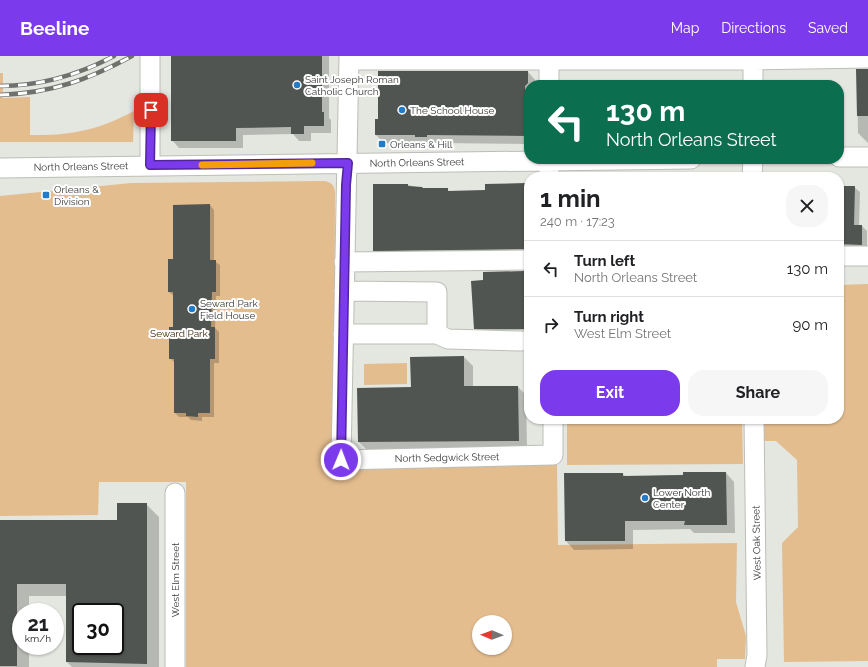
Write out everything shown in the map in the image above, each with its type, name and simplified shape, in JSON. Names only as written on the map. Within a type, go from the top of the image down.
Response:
[{"type":"street","points":[[150,56],[150,165]]},
{"type":"street","points":[[521,341],[448,339],[437,334],[343,334],[346,185],[348,163],[349,58],[868,58]]},
{"type":"street","points":[[549,58],[549,80]]},
{"type":"street","points":[[753,58],[753,80]]},
{"type":"street","points":[[844,157],[868,157]]},
{"type":"street","name":"North Orleans Street","points":[[0,168],[348,163],[549,166],[590,164]]},
{"type":"street","points":[[844,256],[868,256]]},
{"type":"street","points":[[344,262],[524,260]]},
{"type":"street","points":[[344,291],[437,292],[437,334]]},
{"type":"street","name":"North Sedgwick Street","points":[[343,334],[341,460],[553,455],[553,424]]},
{"type":"street","name":"West Oak Street","points":[[754,424],[757,655],[755,667]]},
{"type":"street","name":"West Elm Street","points":[[175,493],[175,667]]},
{"type":"green space","points":[[0,73],[3,73],[3,98],[30,97],[30,135],[71,133],[84,130],[108,123],[134,111],[133,142],[0,142]]},
{"type":"green space","name":"Seward Park","points":[[325,181],[331,184],[335,192],[334,465],[557,464],[558,545],[737,543],[736,602],[746,636],[745,659],[717,659],[717,667],[186,667],[186,482],[99,482],[98,515],[0,516],[0,196],[131,183]]},
{"type":"green space","points":[[868,284],[868,661],[784,662],[782,543],[798,527],[797,460],[776,441],[764,441],[763,424],[844,424],[844,285]]},
{"type":"green space","points":[[407,363],[407,384],[364,385],[364,364]]},
{"type":"green space","points":[[567,424],[742,424],[743,464],[567,465]]},
{"type":"building","points":[[171,56],[322,56],[322,112],[324,112],[324,126],[304,126],[304,134],[291,134],[291,127],[236,128],[236,141],[171,141]]},
{"type":"building","points":[[856,69],[868,69],[868,116],[857,116]]},
{"type":"building","points":[[378,71],[528,71],[528,80],[524,80],[524,136],[427,135],[427,137],[415,137],[415,135],[375,135],[375,119],[378,119]]},
{"type":"building","points":[[524,183],[524,249],[373,251],[373,184],[408,184],[408,186],[423,188],[448,188],[448,191],[485,190],[485,184]]},
{"type":"building","points":[[844,186],[855,186],[854,225],[862,225],[862,245],[844,244]]},
{"type":"building","name":"Seward Park Field House","points":[[210,204],[210,260],[216,260],[216,292],[212,292],[211,327],[215,327],[215,359],[210,359],[210,413],[198,413],[198,417],[186,416],[186,413],[174,413],[174,359],[169,359],[169,327],[173,327],[173,292],[168,292],[168,259],[173,259],[173,205]]},
{"type":"building","points":[[524,271],[524,329],[474,329],[471,281],[483,280],[483,272]]},
{"type":"building","points":[[464,356],[464,386],[518,386],[519,441],[358,442],[357,388],[411,387],[410,357]]},
{"type":"building","name":"Lower North Center","points":[[683,472],[726,472],[727,525],[684,525],[685,521],[625,521],[625,541],[565,541],[564,473],[623,473],[623,476],[683,475]]},
{"type":"building","points":[[117,503],[147,503],[147,664],[66,662],[66,584],[17,584],[17,603],[12,603],[12,655],[17,655],[17,666],[0,666],[0,520],[117,520]]},
{"type":"railway","points":[[0,86],[45,82],[87,69],[114,56]]},
{"type":"railway","points":[[0,95],[19,94],[69,84],[100,72],[132,56]]},
{"type":"slow traffic","points":[[202,165],[312,163]]},
{"type":"place","name":"Saint Joseph Roman Catholic Church","points":[[297,85]]},
{"type":"place","name":"The School House","points":[[402,110]]},
{"type":"place","name":"Orleans & Hill","points":[[382,144]]},
{"type":"place","name":"Orleans & Division","points":[[46,195]]},
{"type":"place","name":"Seward Park Field House","points":[[192,309]]},
{"type":"place","name":"Lower North Center","points":[[645,498]]},
{"type":"route","points":[[151,110],[150,165],[348,163],[346,185],[341,460]]}]
